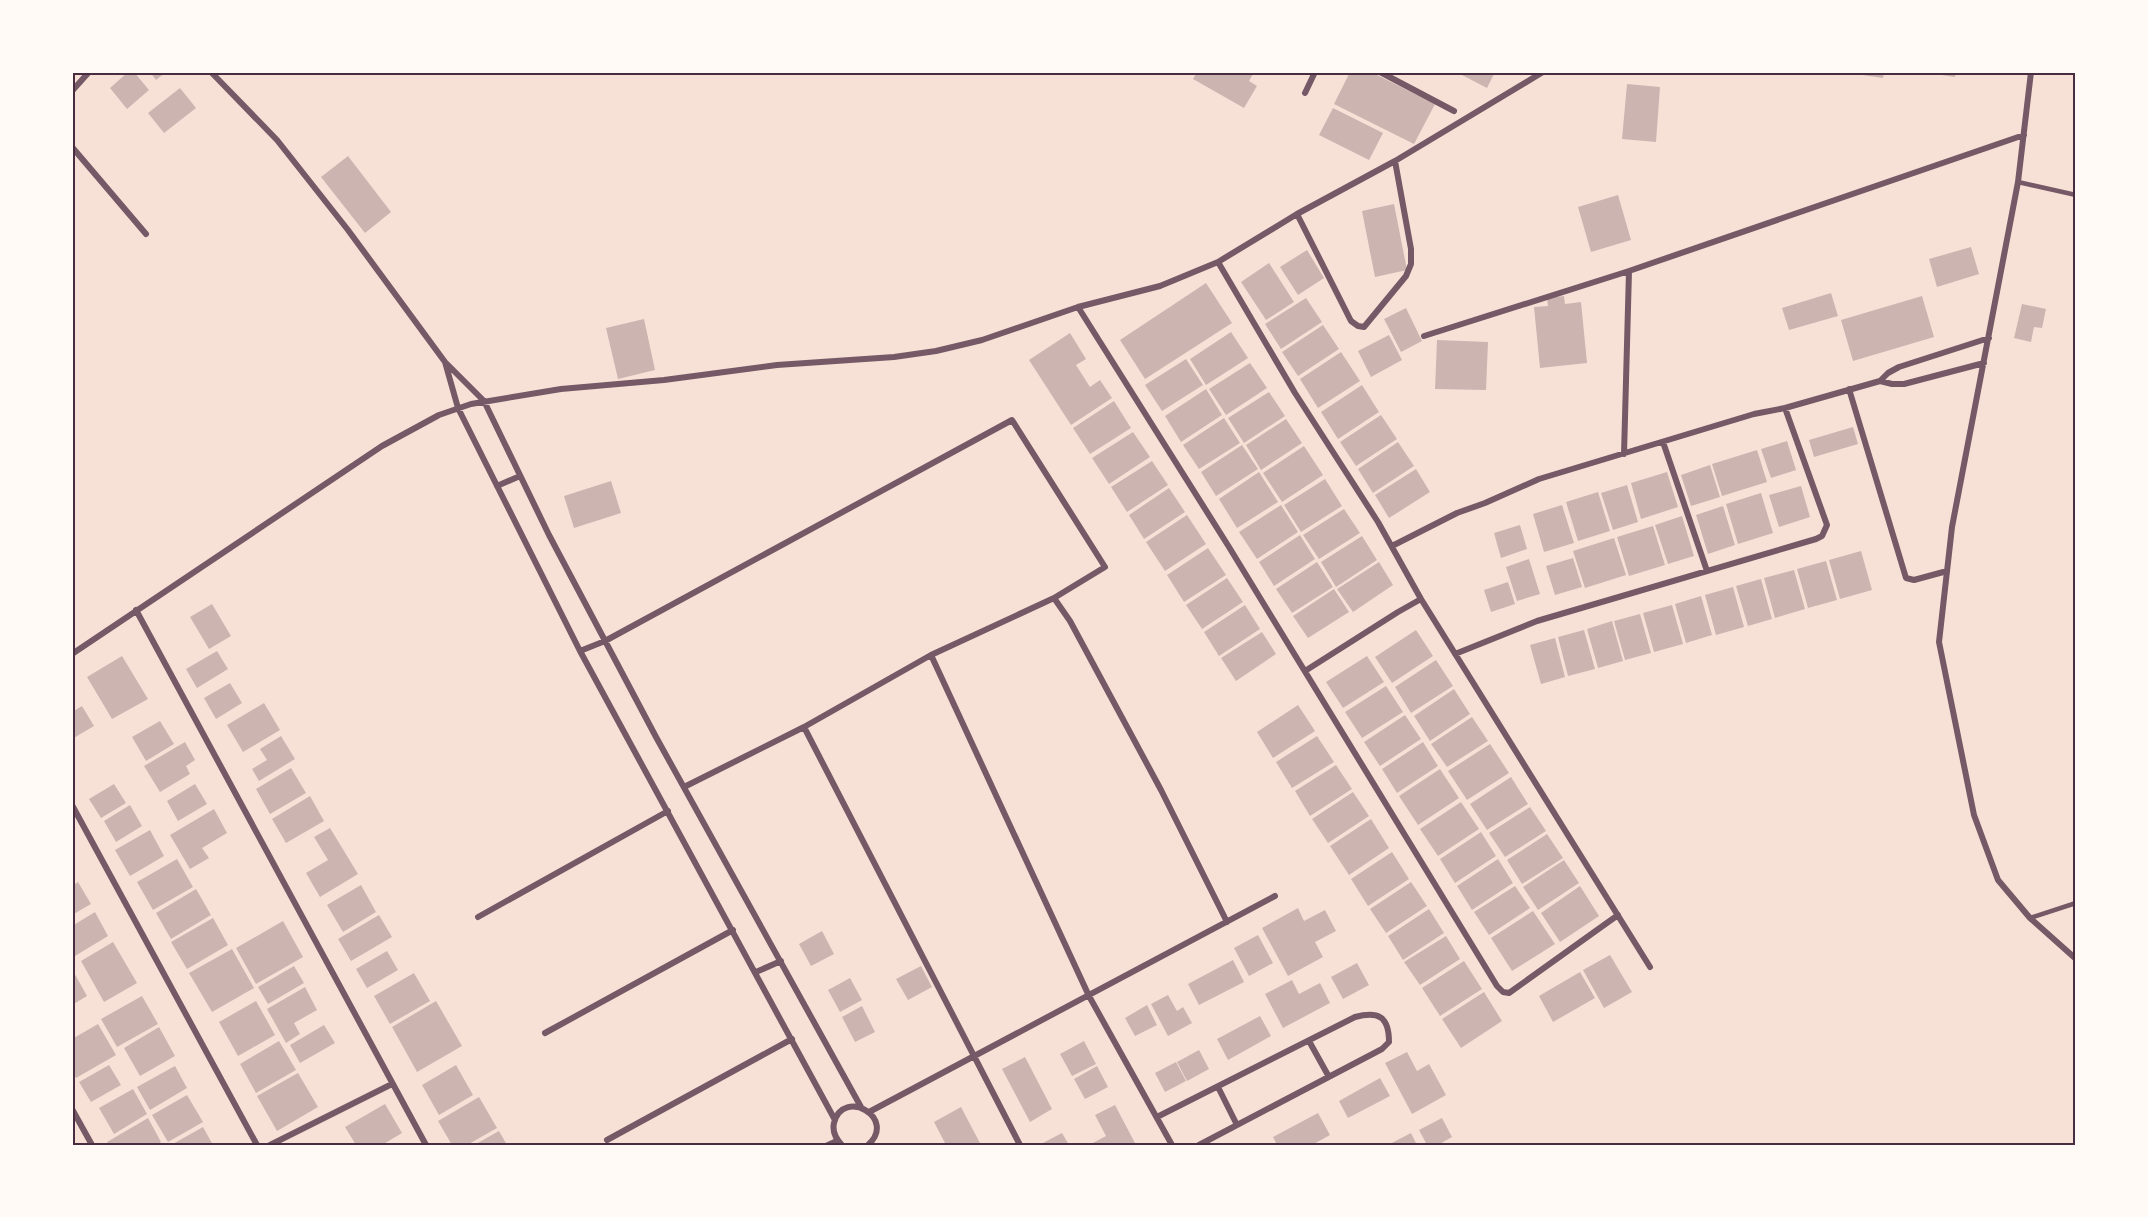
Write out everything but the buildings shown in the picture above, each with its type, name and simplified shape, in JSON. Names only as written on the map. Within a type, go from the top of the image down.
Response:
[{"type":"street","points":[[72,91],[89,72]]},
{"type":"street","points":[[211,72],[277,140],[348,230],[445,362],[484,401],[520,476],[684,787],[861,1107],[869,1112],[876,1124],[875,1137],[868,1145]]},
{"type":"street","points":[[1305,93],[1315,72]]},
{"type":"street","points":[[1380,72],[1454,111]]},
{"type":"street","points":[[72,654],[382,446],[419,424],[458,408],[484,401],[561,389],[684,378],[788,364],[894,357],[936,351],[982,340],[1078,307],[1160,286],[1218,262],[1297,214],[1395,161],[1543,72]]},
{"type":"street","points":[[2031,72],[2018,182],[1952,527],[1939,642],[1974,814],[1998,880],[2030,918],[2076,959]]},
{"type":"street","points":[[1425,336],[1629,271],[2024,135]]},
{"type":"street","points":[[72,147],[146,234]]},
{"type":"street","points":[[1297,214],[1351,321],[1358,327],[1364,327],[1406,276],[1411,264],[1395,161]]},
{"type":"street","points":[[1218,262],[1295,393],[1392,546],[1421,600],[1650,968]]},
{"type":"street","points":[[1624,454],[1629,271]]},
{"type":"street","points":[[1078,307],[1305,671],[1497,986],[1503,992],[1509,993],[1618,915]]},
{"type":"street","points":[[1880,381],[1899,367],[1989,338]]},
{"type":"street","points":[[445,362],[458,408],[580,651],[835,1120],[834,1133],[839,1142]]},
{"type":"street","points":[[1392,546],[1457,513],[1539,479],[1754,414],[1785,408],[1849,389],[1880,381],[1904,384],[1984,363]]},
{"type":"street","points":[[1849,389],[1906,578],[1914,580],[1947,571]]},
{"type":"street","points":[[1455,654],[1537,621],[1822,536],[1827,525],[1785,408]]},
{"type":"street","points":[[580,651],[605,640],[1012,420],[1106,567],[1054,598],[931,655],[804,727],[684,787]]},
{"type":"street","points":[[1663,442],[1707,571]]},
{"type":"street","points":[[497,486],[520,476]]},
{"type":"street","points":[[1054,598],[1070,621],[1155,780],[1227,922]]},
{"type":"street","points":[[1305,671],[1391,616],[1421,600]]},
{"type":"street","points":[[136,610],[426,1145]]},
{"type":"street","points":[[931,655],[1089,996],[1172,1145]]},
{"type":"street","points":[[804,727],[1020,1145]]},
{"type":"street","points":[[72,805],[257,1145]]},
{"type":"street","points":[[478,917],[668,812]]},
{"type":"street","points":[[869,1112],[1275,896]]},
{"type":"street","points":[[545,1033],[733,930]]},
{"type":"street","points":[[756,972],[781,961]]},
{"type":"street","points":[[1157,1118],[1355,1017],[1370,1013],[1380,1017],[1389,1030],[1389,1042],[1382,1048],[1199,1145]]},
{"type":"street","points":[[607,1140],[792,1039]]},
{"type":"street","points":[[1309,1041],[1329,1077]]},
{"type":"street","points":[[270,1145],[392,1084]]},
{"type":"street","points":[[1218,1086],[1237,1125]]},
{"type":"street","points":[[835,1120],[846,1109],[861,1107]]},
{"type":"street","points":[[72,1109],[92,1145]]},
{"type":"lane","points":[[2018,182],[2076,195]]},
{"type":"lane","points":[[2030,918],[2076,903]]},
{"type":"lane","points":[[826,1145],[839,1142]]}]
